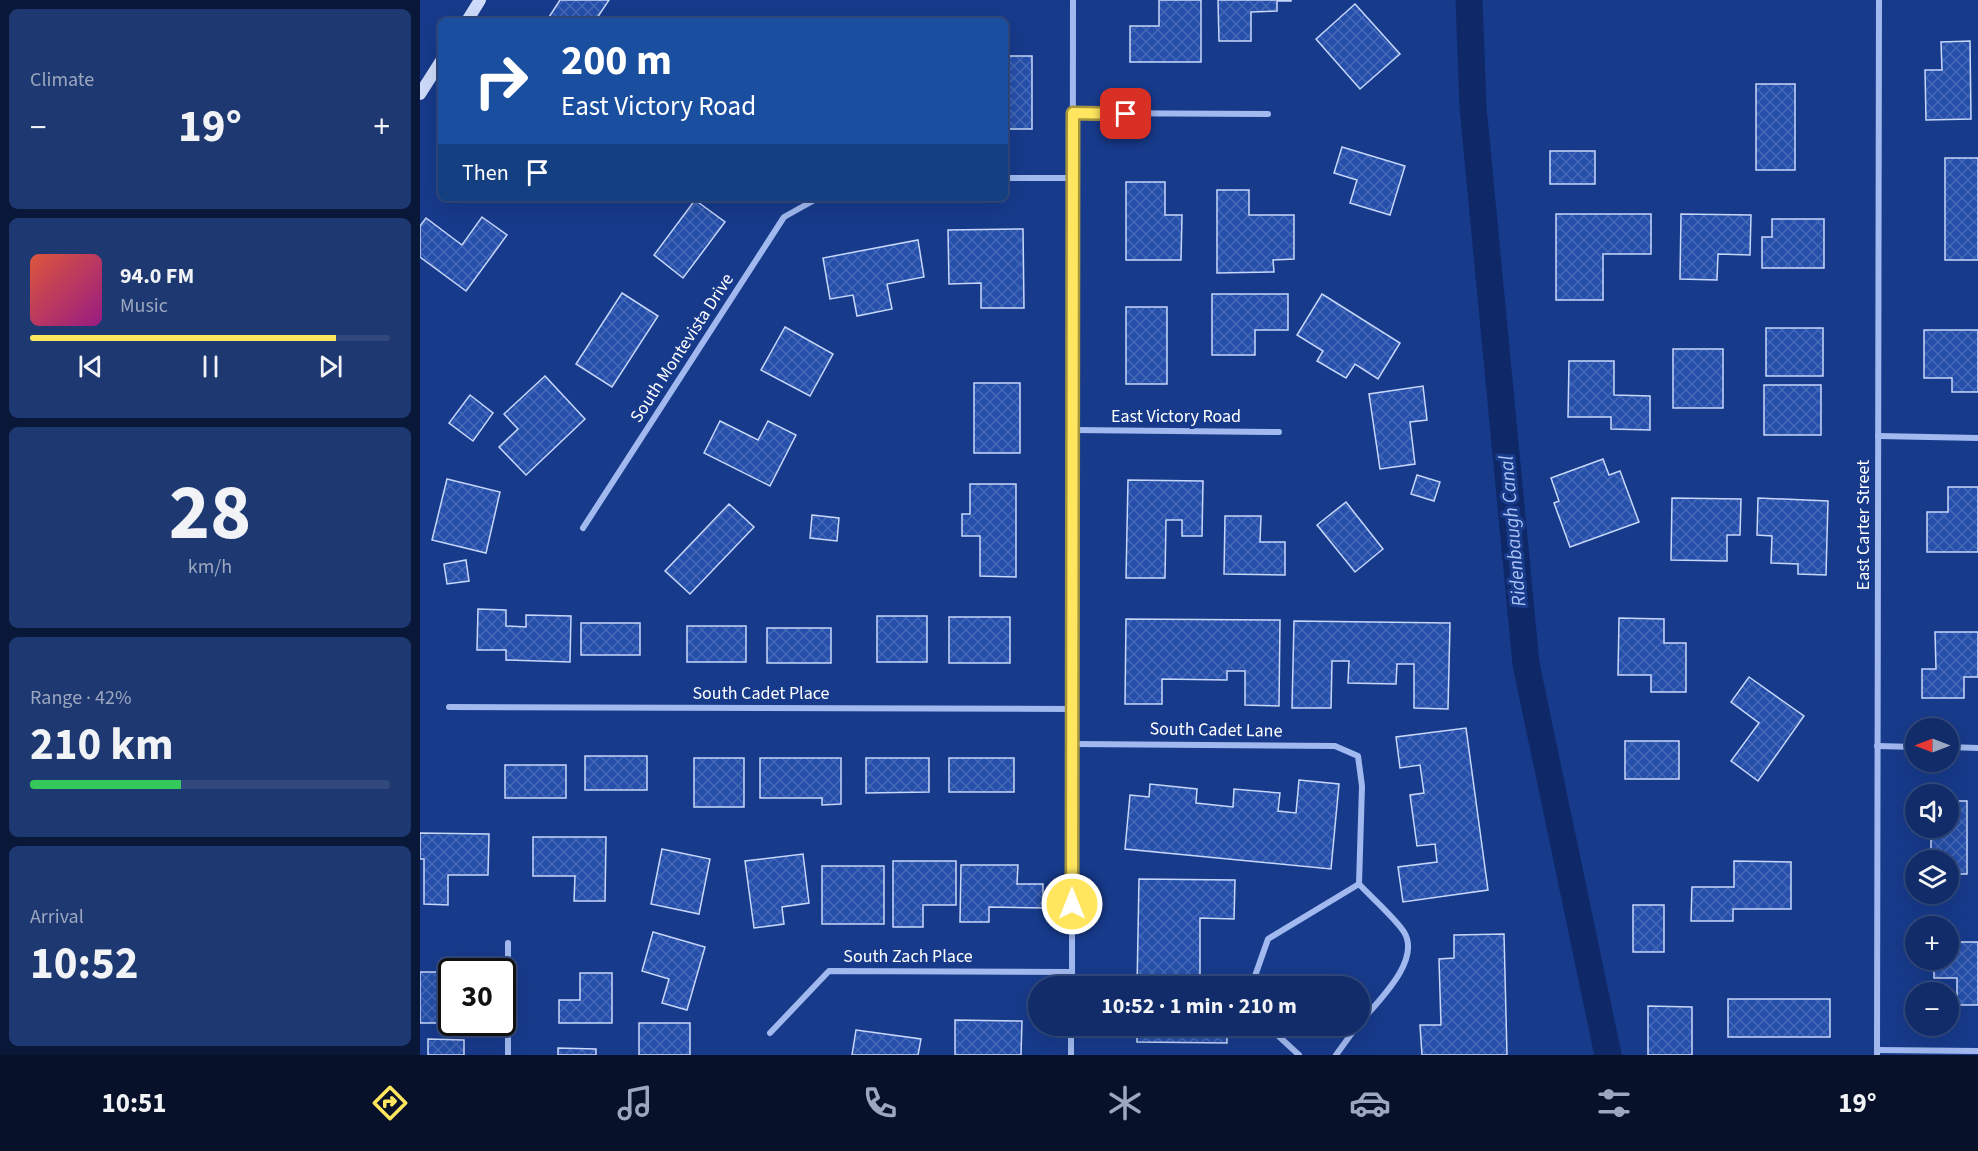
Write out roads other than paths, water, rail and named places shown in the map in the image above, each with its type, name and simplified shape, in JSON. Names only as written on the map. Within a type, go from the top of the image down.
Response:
[{"type":"street","points":[[469,18],[480,0]]},
{"type":"street","points":[[1072,976],[1073,0]]},
{"type":"street","name":"East Carter Street","points":[[1879,0],[1877,1053],[1978,1051]]},
{"type":"street","points":[[420,94],[438,66]]},
{"type":"street","points":[[1073,113],[1268,114]]},
{"type":"street","points":[[1008,178],[1073,178]]},
{"type":"street","name":"South Montevista Drive","points":[[583,528],[784,217],[813,201]]},
{"type":"street","name":"East Victory Road","points":[[1073,430],[1279,432]]},
{"type":"street","points":[[1878,436],[1978,438]]},
{"type":"street","name":"South Cadet Place","points":[[449,707],[1072,709]]},
{"type":"street","name":"South Cadet Lane","points":[[1073,744],[1335,746],[1358,756],[1362,786],[1359,884]]},
{"type":"street","points":[[1877,746],[1905,747]]},
{"type":"street","points":[[1959,747],[1978,748]]},
{"type":"street","points":[[1255,976],[1268,939],[1359,884],[1405,933],[1409,950],[1403,969],[1370,1010]]},
{"type":"street","points":[[508,943],[508,1055]]},
{"type":"street","name":"South Zach Place","points":[[770,1033],[829,971],[1072,972]]},
{"type":"street","points":[[1071,1036],[1071,1055]]},
{"type":"street","points":[[1278,1036],[1299,1055]]},
{"type":"street","points":[[1336,1055],[1350,1036]]},
{"type":"waterway","name":"Ridenbaugh Canal","points":[[1469,0],[1473,107],[1526,664],[1608,1055]]}]
